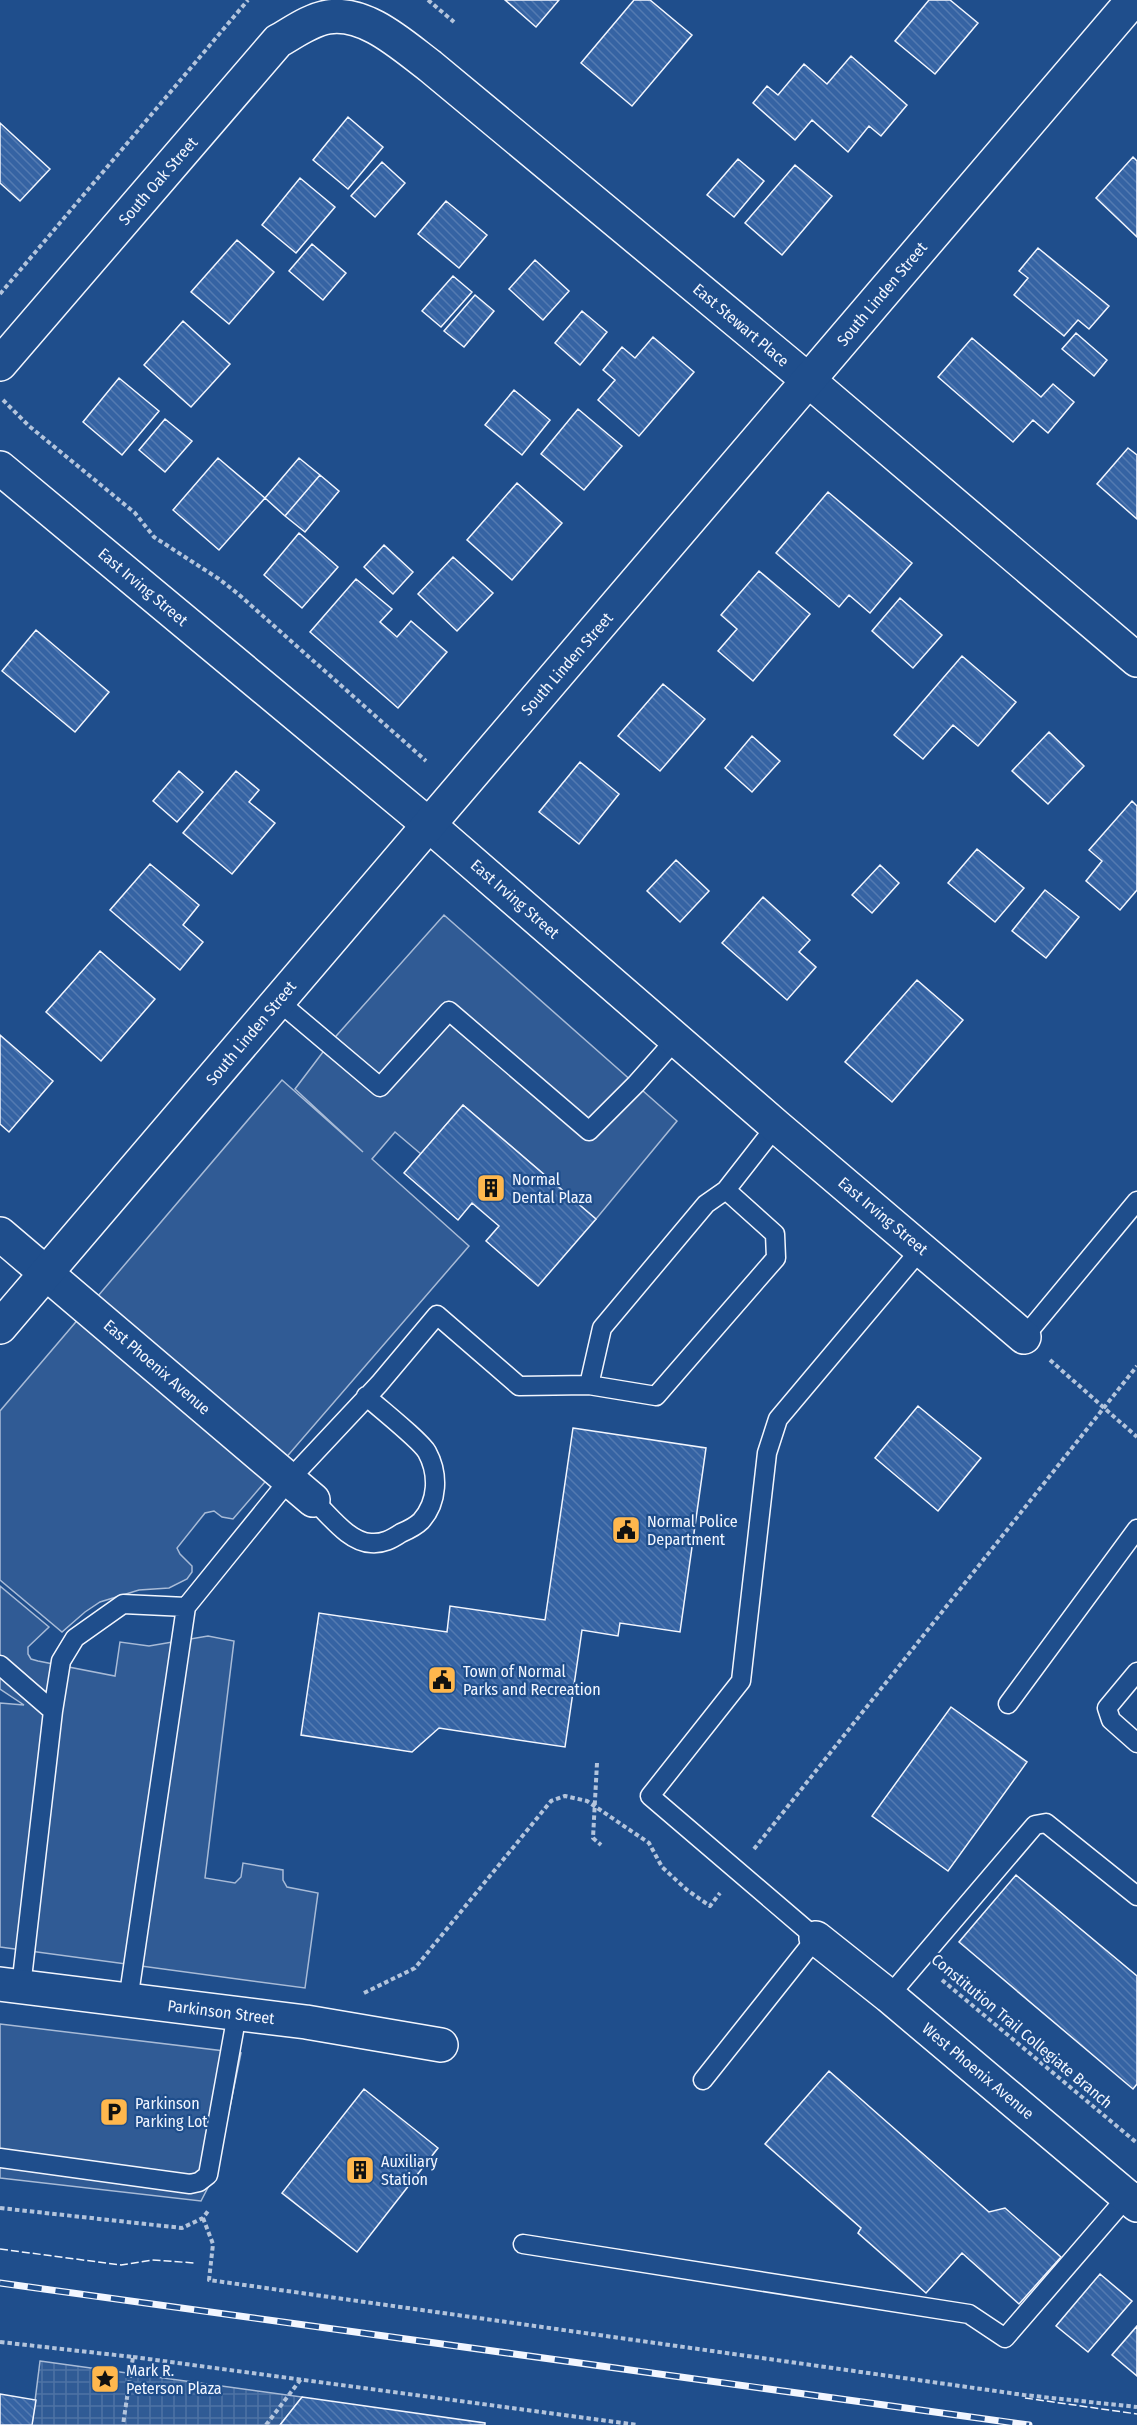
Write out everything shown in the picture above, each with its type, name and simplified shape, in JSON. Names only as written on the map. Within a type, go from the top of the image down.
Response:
[{"type":"street","name":"South Linden Street","points":[[0,1327],[1133,0]]},
{"type":"street","name":"East Stewart Place","points":[[330,17],[362,21],[382,30],[430,66],[808,380],[1137,660]]},
{"type":"street","name":"South Oak Street","points":[[0,364],[279,41],[312,22],[330,17]]},
{"type":"street","name":"East Irving Street","points":[[0,468],[429,825],[776,1126],[1024,1337]]},
{"type":"street","name":"East Phoenix Avenue","points":[[0,1234],[301,1490]]},
{"type":"street","name":"West Phoenix Avenue","points":[[816,1938],[1134,2196]]},
{"type":"street","name":"Parkinson Street","points":[[10,1986],[306,2022],[441,2045]]},
{"type":"lane","points":[[278,1001],[380,1087],[450,1011],[589,1131],[636,1084],[676,1038]]},
{"type":"lane","points":[[589,1385],[602,1328],[706,1204],[726,1190],[776,1126]]},
{"type":"lane","points":[[128,2001],[186,1607],[301,1490],[366,1396],[437,1315],[519,1386],[589,1385],[656,1396],[776,1258],[775,1234],[726,1190]]},
{"type":"lane","points":[[1024,1337],[1137,1201]]},
{"type":"lane","points":[[703,2080],[816,1938],[650,1796],[741,1681],[767,1453],[778,1419],[921,1249]]},
{"type":"lane","points":[[301,1490],[338,1525],[353,1536],[370,1543],[387,1541],[420,1522],[431,1505],[436,1486],[433,1467],[426,1450],[366,1396]]},
{"type":"lane","points":[[1008,1704],[1137,1529]]},
{"type":"lane","points":[[10,1986],[61,1661],[75,1638],[123,1604],[186,1607]]},
{"type":"lane","points":[[0,1665],[53,1711]]},
{"type":"lane","points":[[1137,1672],[1107,1708],[1111,1720],[1137,1743]]},
{"type":"lane","points":[[890,1996],[1035,1825],[1046,1823],[1137,1896]]},
{"type":"lane","points":[[0,2158],[190,2184],[199,2182],[208,2175],[237,2014]]},
{"type":"lane","points":[[523,2244],[969,2314],[1005,2338],[1134,2196]]},
{"type":"path","points":[[0,294],[248,0]]},
{"type":"path","points":[[428,0],[454,22]]},
{"type":"path","points":[[0,398],[29,426],[135,513],[154,537],[237,593],[426,761]]},
{"type":"path","points":[[1024,1337],[1137,1437]]},
{"type":"path","points":[[751,1854],[1137,1366]]},
{"type":"path","points":[[597,1763],[593,1838],[601,1845]]},
{"type":"path","name":"Constitution Trail Collegiate Branch","points":[[920,1961],[1137,2143]]},
{"type":"path","points":[[203,2218],[213,2244],[209,2280],[1024,2395],[1137,2407]]},
{"type":"path","points":[[0,2342],[133,2357],[638,2425]]},
{"type":"path","points":[[123,2425],[133,2357]]},
{"type":"path","points":[[266,2425],[301,2379]]},
{"type":"shaded area","points":[[444,915],[677,1121],[596,1219],[463,1105],[421,1154],[395,1132],[372,1159],[469,1246],[233,1519],[222,1517],[214,1511],[205,1513],[177,1548],[192,1566],[192,1572],[187,1579],[169,1588],[139,1590],[100,1602],[62,1632],[0,1580],[0,1411],[282,1080],[363,1152],[295,1089],[329,1044]]},
{"type":"shaded area","points":[[0,1586],[49,1627],[28,1647],[31,1659],[38,1661],[115,1676],[120,1642],[149,1646],[208,1636],[234,1641],[205,1878],[235,1883],[241,1877],[243,1863],[283,1870],[283,1880],[287,1887],[318,1893],[305,1988],[0,1947],[0,1703],[24,1705],[0,1689]]},
{"type":"shaded area","name":"Parkinson Parking Lot","points":[[0,2024],[241,2053],[217,2170],[201,2201],[0,2178]]},
{"type":"shaded area","name":"Mark R. Peterson Plaza","points":[[40,2361],[302,2397],[280,2425],[32,2425]]},
{"type":"building","points":[[505,0],[559,0],[536,27]]},
{"type":"building","points":[[634,0],[650,0],[692,35],[632,106],[581,63]]},
{"type":"building","points":[[929,0],[950,0],[978,23],[935,74],[895,41]]},
{"type":"building","points":[[851,56],[907,105],[881,136],[869,126],[848,152],[812,120],[795,140],[753,103],[767,86],[778,95],[804,64],[827,84]]},
{"type":"building","points":[[348,117],[383,147],[348,189],[313,160]]},
{"type":"building","points":[[0,123],[50,169],[20,201],[0,183]]},
{"type":"building","points":[[1133,157],[1137,161],[1137,237],[1096,198]]},
{"type":"building","points":[[738,159],[764,181],[734,217],[707,195]]},
{"type":"building","points":[[382,162],[405,183],[375,217],[351,196]]},
{"type":"building","points":[[795,165],[832,196],[782,255],[745,223]]},
{"type":"building","points":[[300,178],[335,207],[296,253],[262,225]]},
{"type":"building","points":[[446,201],[487,235],[459,268],[418,234]]},
{"type":"building","points":[[237,240],[274,272],[229,324],[191,292]]},
{"type":"building","points":[[312,244],[346,273],[323,300],[289,271]]},
{"type":"building","points":[[1038,248],[1109,306],[1089,329],[1078,320],[1064,336],[1014,295],[1028,278],[1019,271]]},
{"type":"building","points":[[535,260],[569,291],[543,320],[509,289]]},
{"type":"building","points":[[453,276],[472,292],[441,327],[422,311]]},
{"type":"building","points":[[475,295],[494,311],[464,347],[444,331]]},
{"type":"building","points":[[582,311],[607,332],[580,365],[555,343]]},
{"type":"building","points":[[183,321],[230,364],[191,407],[144,365]]},
{"type":"building","points":[[1076,333],[1107,360],[1094,376],[1062,349]]},
{"type":"building","points":[[653,337],[694,372],[639,436],[598,400],[615,380],[603,370],[622,347],[635,358]]},
{"type":"building","points":[[972,338],[1041,397],[1053,384],[1074,402],[1048,433],[1033,420],[1013,442],[938,377]]},
{"type":"building","points":[[119,378],[159,411],[122,455],[83,422]]},
{"type":"building","points":[[514,390],[550,420],[522,455],[485,425]]},
{"type":"building","points":[[578,409],[622,446],[584,490],[541,454]]},
{"type":"building","points":[[165,419],[192,441],[165,472],[139,450]]},
{"type":"building","points":[[1128,448],[1137,455],[1137,519],[1097,484]]},
{"type":"building","points":[[218,458],[265,498],[219,550],[173,510]]},
{"type":"building","points":[[299,458],[320,475],[285,516],[265,498]]},
{"type":"building","points":[[320,475],[339,491],[305,532],[285,516]]},
{"type":"building","points":[[517,483],[562,523],[512,580],[467,540]]},
{"type":"building","points":[[828,492],[912,563],[870,613],[849,595],[839,607],[776,553]]},
{"type":"building","points":[[299,533],[338,567],[302,608],[264,575]]},
{"type":"building","points":[[384,545],[413,572],[393,594],[364,567]]},
{"type":"building","points":[[453,557],[493,593],[457,631],[418,594]]},
{"type":"building","points":[[759,571],[810,614],[753,681],[718,651],[737,629],[721,615]]},
{"type":"building","points":[[356,579],[392,609],[380,622],[397,637],[411,621],[447,652],[398,708],[310,632]]},
{"type":"building","points":[[900,598],[942,635],[913,668],[872,631]]},
{"type":"building","points":[[36,630],[109,692],[75,732],[2,671]]},
{"type":"building","points":[[962,656],[1016,702],[978,746],[953,725],[923,759],[894,735]]},
{"type":"building","points":[[663,684],[705,719],[660,771],[618,736]]},
{"type":"building","points":[[1049,732],[1084,766],[1048,804],[1012,771]]},
{"type":"building","points":[[752,736],[780,761],[752,792],[725,768]]},
{"type":"building","points":[[580,762],[619,794],[579,844],[539,812]]},
{"type":"building","points":[[179,771],[203,792],[177,822],[153,801]]},
{"type":"building","points":[[236,771],[259,790],[249,802],[275,823],[232,874],[183,833]]},
{"type":"building","points":[[1132,801],[1137,806],[1137,890],[1120,910],[1086,881],[1102,861],[1089,850]]},
{"type":"building","points":[[977,849],[1024,888],[995,922],[948,883]]},
{"type":"building","points":[[676,860],[709,891],[680,922],[647,891]]},
{"type":"building","points":[[150,864],[199,905],[183,925],[203,942],[180,970],[110,910]]},
{"type":"building","points":[[880,865],[899,883],[872,913],[852,895]]},
{"type":"building","points":[[1045,890],[1079,917],[1046,958],[1012,931]]},
{"type":"building","points":[[763,897],[810,940],[799,952],[816,967],[787,1000],[722,943]]},
{"type":"building","points":[[100,951],[155,999],[101,1061],[46,1012]]},
{"type":"building","points":[[917,980],[963,1020],[892,1102],[845,1062]]},
{"type":"building","points":[[0,1035],[53,1081],[9,1132],[0,1124]]},
{"type":"building","name":"Normal Dental Plaza","points":[[463,1105],[596,1219],[538,1286],[486,1241],[499,1226],[472,1203],[458,1220],[404,1173]]},
{"type":"building","points":[[918,1406],[981,1458],[938,1511],[875,1458]]},
{"type":"building","points":[[573,1428],[706,1448],[680,1632],[620,1623],[618,1636],[582,1630],[565,1747],[439,1728],[412,1752],[301,1735],[319,1613],[447,1632],[450,1606],[545,1620]]},
{"type":"building","points":[[951,1707],[1027,1762],[948,1871],[872,1816]]},
{"type":"building","points":[[1016,1875],[1137,1976],[1137,2084],[1133,2089],[959,1942]]},
{"type":"building","points":[[829,2071],[989,2212],[1005,2208],[1061,2257],[1019,2304],[962,2253],[926,2293],[858,2233],[861,2228],[765,2144]]},
{"type":"building","name":"Auxiliary Station","points":[[364,2089],[438,2148],[357,2252],[282,2193]]},
{"type":"building","points":[[1100,2274],[1132,2301],[1088,2352],[1056,2326]]},
{"type":"building","points":[[1137,2326],[1137,2376],[1112,2355]]},
{"type":"building","points":[[0,2394],[36,2400],[32,2425],[0,2425]]},
{"type":"building","points":[[302,2397],[485,2423],[485,2425],[280,2425]]},
{"type":"railway","points":[[0,2283],[1029,2425]]},
{"type":"fence","points":[[0,2249],[121,2265],[152,2260],[195,2263]]},
{"type":"fence","points":[[1025,2398],[1137,2414]]},
{"type":"place","name":"Normal Dental Plaza","points":[[491,1188]]},
{"type":"place","name":"Normal Police Department","points":[[626,1530]]},
{"type":"place","name":"Town of Normal Parks and Recreation","points":[[442,1680]]},
{"type":"place","name":"Parkinson Parking Lot","points":[[114,2112]]},
{"type":"place","name":"Auxiliary Station","points":[[360,2170]]},
{"type":"place","name":"Mark R. Peterson Plaza","points":[[105,2379]]}]
